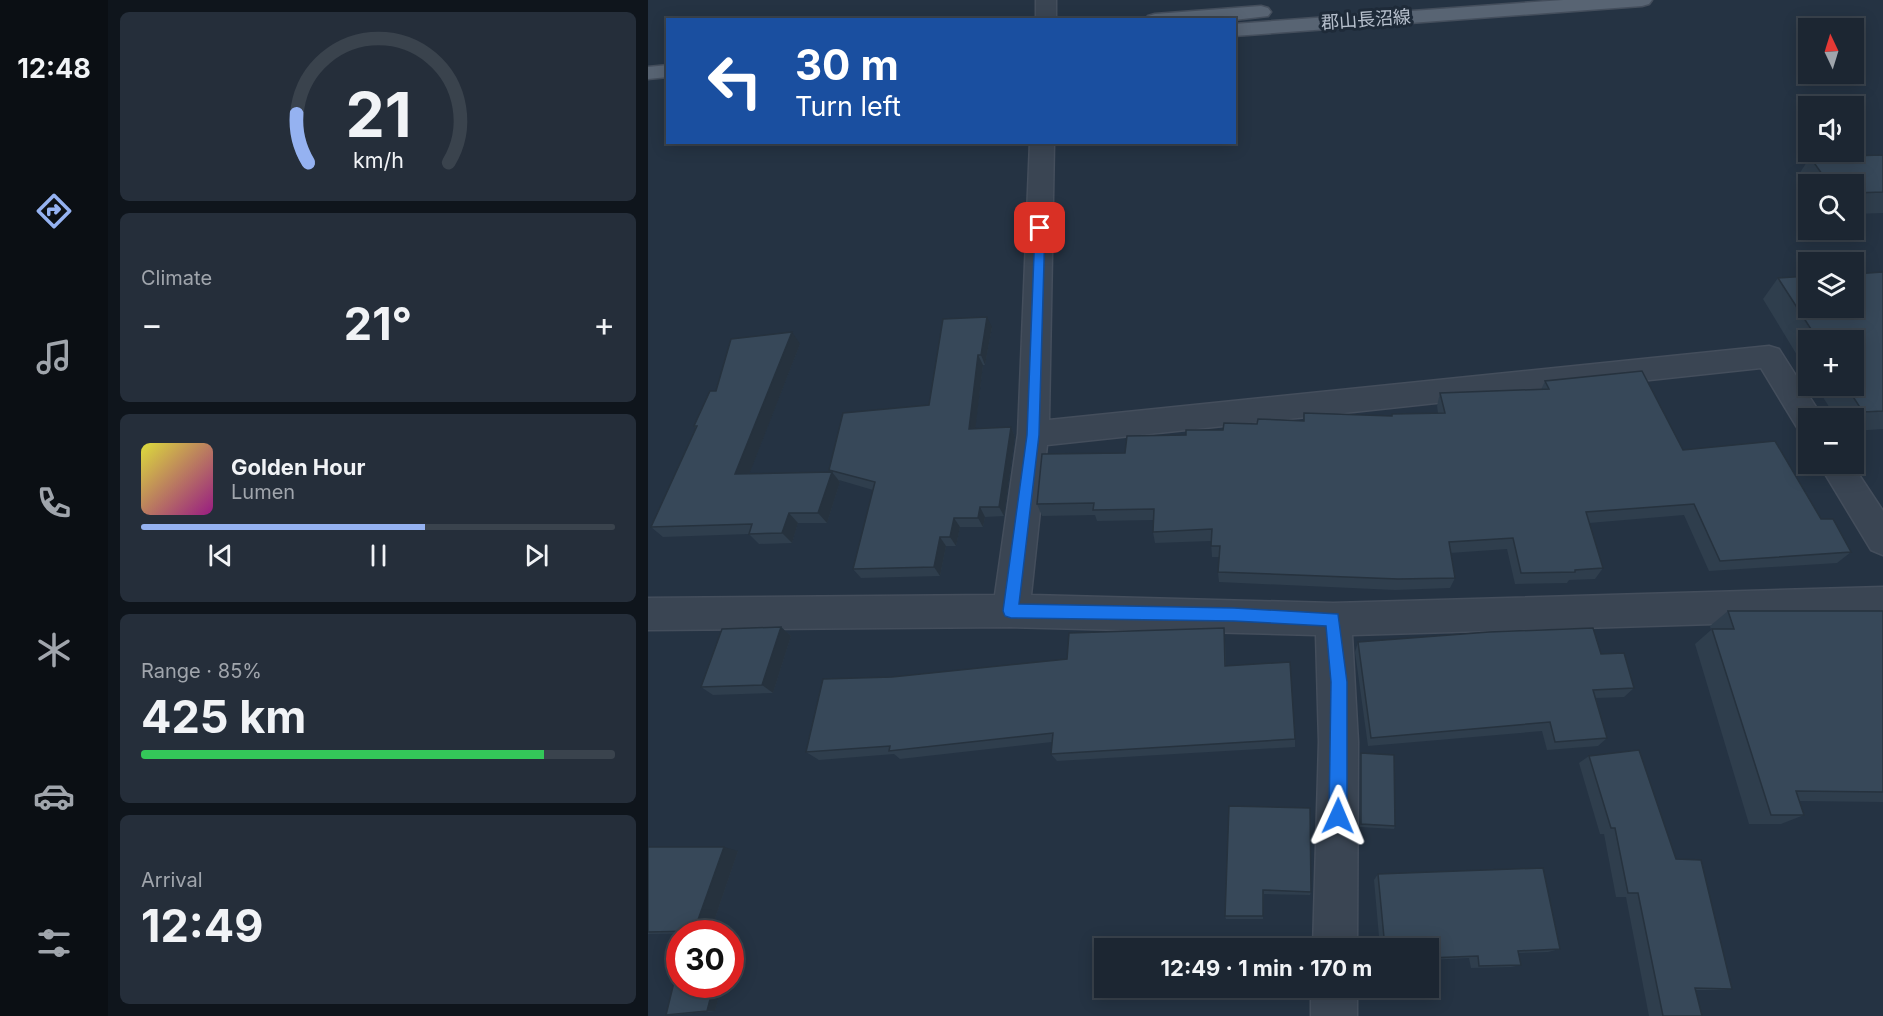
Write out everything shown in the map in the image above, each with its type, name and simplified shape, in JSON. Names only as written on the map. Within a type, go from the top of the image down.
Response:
[{"type":"main road","name":"郡山長沼線","points":[[1183,18],[1433,0]]},
{"type":"main road","name":"郡山長沼線","points":[[1236,30],[1642,0]]},
{"type":"main road","points":[[648,55],[666,54]]},
{"type":"main road","points":[[648,73],[666,71]]},
{"type":"street","points":[[1046,0],[1046,18]]},
{"type":"street","points":[[1011,611],[1033,435],[1042,144]]},
{"type":"street","points":[[1033,435],[1769,357],[1801,408]]},
{"type":"street","points":[[1841,474],[1883,540]]},
{"type":"street","points":[[650,619],[1011,611],[1333,619],[1883,603]]},
{"type":"street","points":[[1333,619],[1339,682],[1340,729],[1335,938]]},
{"type":"street","points":[[1334,998],[1334,1016]]},
{"type":"building","points":[[1883,155],[1883,192],[1864,193],[1864,174],[1822,174],[1814,162],[1864,162],[1864,156]]},
{"type":"building","points":[[1883,272],[1883,411],[1864,412],[1864,408],[1860,408],[1853,396],[1864,396],[1864,330],[1812,330],[1804,318],[1864,318],[1864,273]]},
{"type":"building","points":[[1798,277],[1798,309],[1778,278]]},
{"type":"building","points":[[987,317],[981,355],[978,355],[969,429],[1011,427],[999,507],[980,507],[978,518],[954,518],[950,537],[940,537],[934,567],[853,569],[875,482],[829,470],[843,413],[929,405],[943,319]]},
{"type":"building","points":[[792,332],[735,474],[832,472],[818,513],[789,513],[782,533],[749,534],[752,524],[651,527],[697,426],[694,426],[710,391],[716,391],[731,339]]},
{"type":"building","points":[[1642,371],[1683,450],[1775,441],[1821,519],[1833,519],[1851,552],[1720,561],[1694,504],[1586,512],[1603,568],[1575,570],[1575,572],[1521,573],[1513,538],[1449,542],[1455,578],[1398,579],[1218,572],[1220,546],[1211,546],[1212,529],[1153,532],[1154,509],[1093,510],[1094,503],[1037,504],[1042,454],[1125,453],[1127,436],[1186,435],[1186,430],[1223,430],[1224,423],[1257,424],[1258,419],[1304,421],[1304,413],[1392,416],[1392,414],[1445,413],[1440,393],[1549,389],[1545,381]]},
{"type":"building","points":[[1728,611],[1883,611],[1883,792],[1796,791],[1804,815],[1771,815],[1712,629],[1734,629]]},
{"type":"building","points":[[781,627],[762,685],[701,687],[722,629]]},
{"type":"building","points":[[1224,628],[1225,666],[1290,662],[1295,739],[1051,754],[1053,733],[889,751],[890,746],[806,752],[823,679],[892,677],[1067,659],[1069,633]]},
{"type":"building","points":[[1593,628],[1601,654],[1624,653],[1634,688],[1593,690],[1607,738],[1555,742],[1550,722],[1371,738],[1358,642],[1489,632]]},
{"type":"building","points":[[1639,750],[1676,859],[1701,860],[1732,989],[1695,988],[1702,1016],[1663,1016],[1638,893],[1628,893],[1615,828],[1611,828],[1589,756]]},
{"type":"building","points":[[1361,753],[1394,755],[1395,826],[1361,824]]},
{"type":"building","points":[[1229,806],[1310,808],[1311,892],[1263,890],[1263,916],[1225,916]]},
{"type":"building","points":[[648,847],[724,847],[698,920],[666,920],[666,932],[648,932]]},
{"type":"building","points":[[1543,868],[1560,949],[1518,951],[1521,965],[1479,966],[1478,956],[1439,958],[1439,938],[1384,938],[1378,874]]},
{"type":"building","points":[[670,998],[710,998],[707,1011],[666,1015]]},
{"type":"route","points":[[1040,228],[1033,435],[1011,611],[1333,619],[1339,682],[1338,816]]}]
